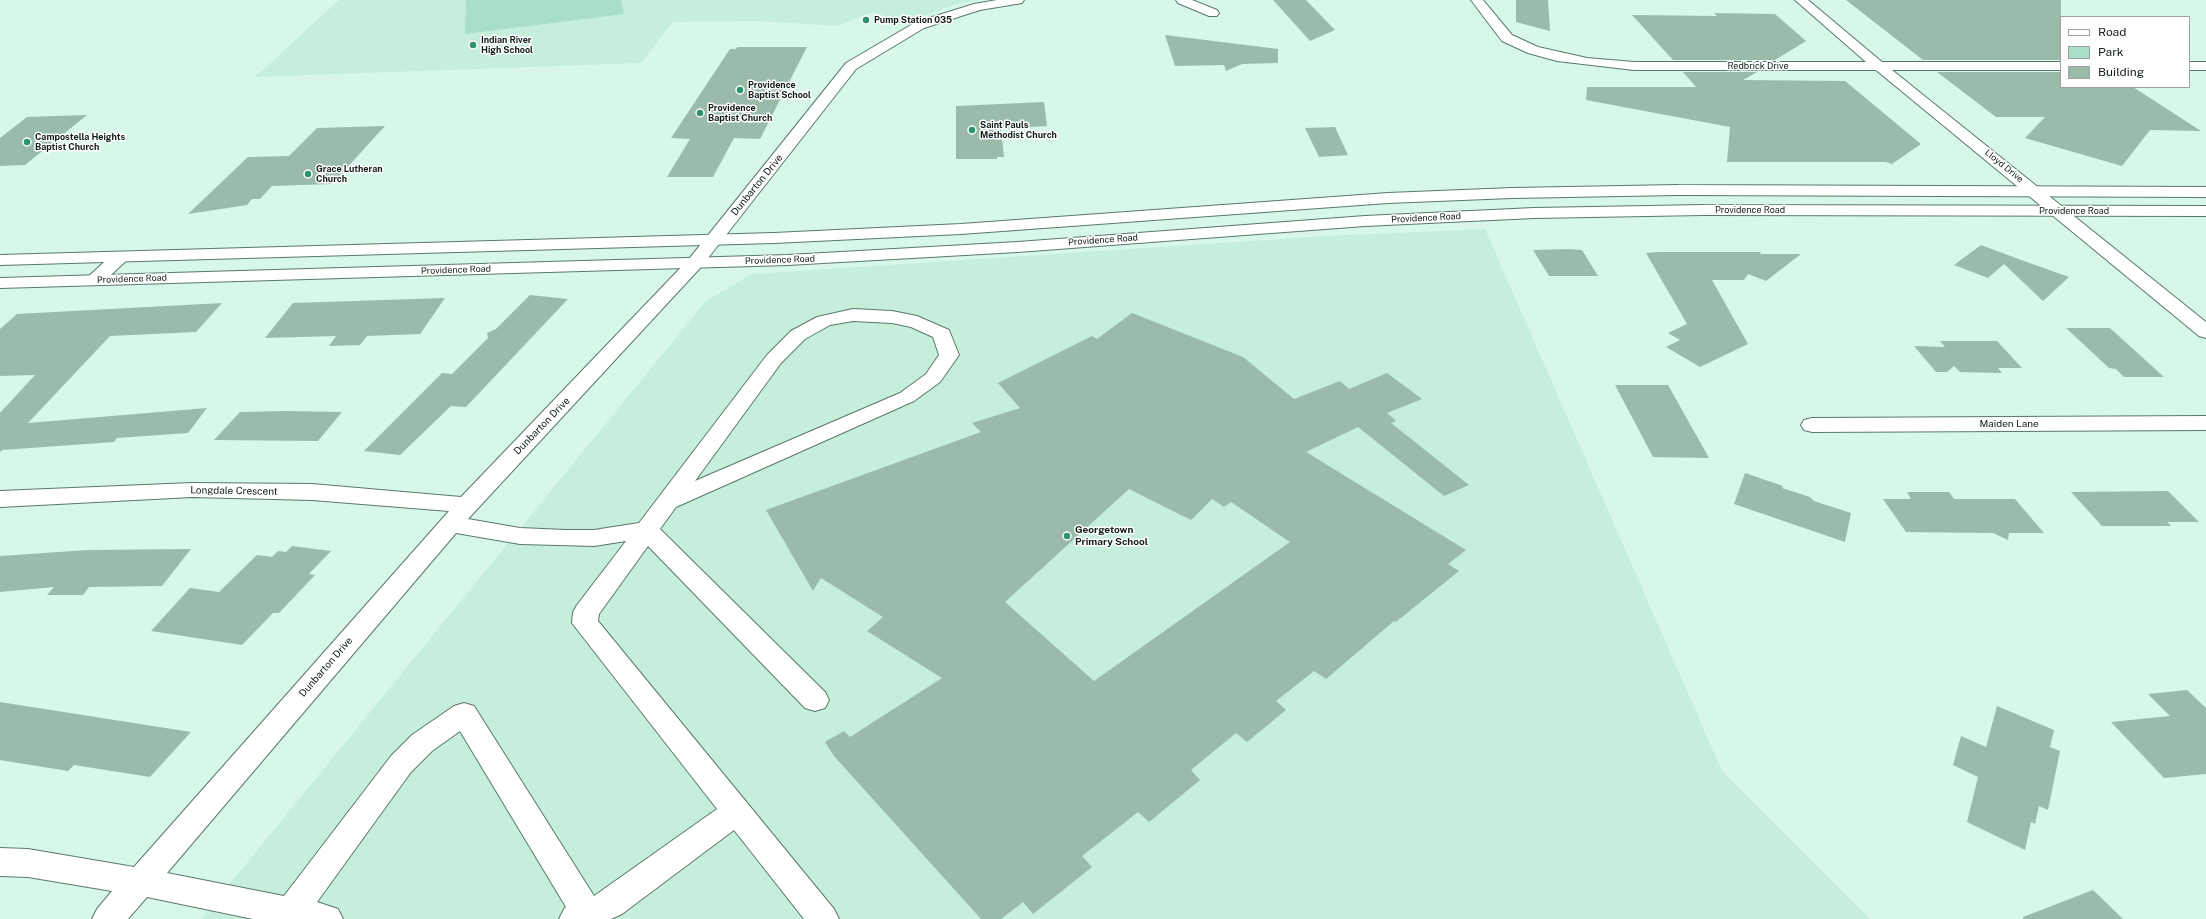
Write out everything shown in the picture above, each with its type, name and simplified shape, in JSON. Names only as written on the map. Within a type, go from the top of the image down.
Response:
[{"type":"main road","name":"Dunbarton Drive","points":[[108,919],[467,505],[643,321],[695,263],[852,66],[878,48],[920,25],[978,7],[1018,0]]},
{"type":"main road","points":[[1182,0],[1213,14]]},
{"type":"main road","name":"Redbrick Drive","points":[[1477,0],[1507,38],[1533,50],[1587,62],[1634,66],[2060,66]]},
{"type":"main road","name":"Lloyd Drive","points":[[1802,0],[1879,66],[2035,191],[2206,332]]},
{"type":"main road","points":[[2190,66],[2206,66]]},
{"type":"main road","name":"Providence Road","points":[[0,260],[713,240],[954,229],[1321,203],[1497,194],[1670,190],[2206,192]]},
{"type":"main road","name":"Providence Road","points":[[0,283],[695,263],[927,253],[1312,224],[1534,213],[1704,210],[2206,211]]},
{"type":"main road","points":[[95,280],[120,257]]},
{"type":"main road","points":[[668,502],[907,397],[933,378],[949,355],[942,334],[917,322],[892,317],[853,315],[824,321],[798,335],[774,359],[586,612],[586,623],[823,919]]},
{"type":"main road","name":"Maiden Lane","points":[[1812,425],[2206,423]]},
{"type":"main road","name":"Longdale Crescent","points":[[0,499],[192,490],[312,492],[467,505]]},
{"type":"main road","points":[[450,524],[520,536],[565,538],[594,538],[647,530]]},
{"type":"main road","points":[[647,530],[814,700]]},
{"type":"main road","points":[[291,912],[401,764],[422,743],[464,714],[585,917],[611,904],[737,811]]},
{"type":"main road","points":[[0,862],[28,863],[140,882],[327,919]]},
{"type":"shaded area","name":"Indian River High School","points":[[339,0],[982,0],[960,3],[903,23],[873,12],[837,26],[758,21],[673,22],[641,63],[255,77]]},
{"type":"shaded area","name":"Georgetown Primary School","points":[[1485,229],[1722,771],[1870,919],[201,919],[706,301],[752,274],[1326,236]]},
{"type":"green space","points":[[466,0],[621,0],[624,14],[465,34]]},
{"type":"building","points":[[1273,0],[1306,0],[1335,30],[1310,41]]},
{"type":"building","points":[[1516,0],[1548,0],[1550,31],[1516,22]]},
{"type":"building","points":[[1846,0],[2061,0],[2060,60],[1923,60]]},
{"type":"building","points":[[1714,13],[1775,14],[1806,41],[1775,60],[1673,60],[1632,15],[1717,16]]},
{"type":"building","points":[[1165,35],[1278,49],[1278,63],[1242,64],[1226,71],[1224,65],[1175,66]]},
{"type":"building","name":"Providence Baptist Church","points":[[737,47],[807,47],[760,139],[734,138],[713,177],[667,177],[690,139],[671,138],[730,49],[736,49]]},
{"type":"building","points":[[1683,72],[1757,72],[1743,80],[1845,81],[1921,144],[1892,164],[1886,162],[1727,162],[1730,127],[1586,100],[1587,87],[1696,87]]},
{"type":"building","points":[[1937,72],[2060,72],[2060,88],[2135,88],[2201,131],[2150,130],[2122,166],[2025,138],[2045,117],[1996,117]]},
{"type":"building","name":"Saint Pauls Methodist Church","points":[[1044,102],[1047,126],[1001,129],[1004,157],[997,157],[997,159],[956,159],[956,106]]},
{"type":"building","name":"Campostella Heights Baptist Church","points":[[87,115],[25,165],[0,166],[0,138],[27,117]]},
{"type":"building","name":"Grace Lutheran Church","points":[[385,126],[332,184],[272,186],[260,199],[252,199],[247,205],[188,214],[248,157],[289,156],[317,128]]},
{"type":"building","points":[[1335,127],[1348,155],[1319,157],[1305,128]]},
{"type":"building","points":[[1981,245],[2069,277],[2043,301],[2004,264],[1988,278],[1954,265]]},
{"type":"building","points":[[1533,250],[1582,250],[1598,276],[1549,276]]},
{"type":"building","points":[[1761,252],[1760,254],[1801,254],[1766,281],[1748,274],[1744,280],[1712,280],[1748,344],[1700,367],[1666,347],[1680,340],[1668,333],[1687,324],[1646,253]]},
{"type":"building","points":[[530,295],[568,299],[466,407],[451,406],[400,455],[364,451],[442,373],[452,374],[488,338],[487,333],[496,329]]},
{"type":"building","points":[[445,298],[420,334],[367,336],[360,345],[329,346],[336,336],[265,338],[293,303]]},
{"type":"building","points":[[222,303],[196,332],[110,336],[28,423],[207,408],[188,433],[117,438],[114,442],[2,450],[0,452],[0,413],[35,375],[0,376],[0,329],[17,314]]},
{"type":"building","points":[[1132,313],[1243,357],[1294,399],[1340,381],[1349,389],[1387,373],[1422,399],[1387,413],[1396,421],[1391,423],[1469,485],[1444,496],[1358,427],[1306,452],[1466,550],[1448,564],[1459,571],[1396,622],[1394,621],[1326,679],[1314,671],[1276,701],[1286,710],[1247,742],[1236,733],[1191,770],[1200,780],[1149,822],[1138,812],[1082,856],[1092,867],[1033,914],[1023,902],[1001,919],[981,919],[834,756],[825,742],[844,731],[850,737],[942,678],[867,631],[883,617],[821,578],[813,591],[766,510],[981,432],[972,423],[1020,408],[998,383],[1092,336],[1097,339]],"holes":[[[1129,489],[1191,520],[1212,499],[1224,507],[1231,502],[1290,542],[1094,681],[1005,602]]]},
{"type":"building","points":[[2066,328],[2110,328],[2164,377],[2124,377],[2116,369],[2109,368]]},
{"type":"building","points":[[1940,341],[1997,341],[2022,368],[1998,368],[2002,373],[1960,372],[1954,366],[1947,372],[1936,372],[1914,346],[1945,347]]},
{"type":"building","points":[[1615,385],[1668,385],[1709,458],[1653,457]]},
{"type":"building","points":[[240,412],[342,412],[318,441],[214,440]]},
{"type":"building","points":[[1745,473],[1783,486],[1782,488],[1810,497],[1814,501],[1851,513],[1845,542],[1734,504]]},
{"type":"building","points":[[2168,491],[2199,522],[2167,522],[2171,526],[2102,526],[2071,492]]},
{"type":"building","points":[[1907,492],[1949,492],[1954,499],[2015,499],[2044,533],[2009,533],[2008,540],[1993,533],[1906,532],[1883,499],[1911,499]]},
{"type":"building","points":[[292,546],[331,551],[309,574],[315,575],[279,613],[273,613],[242,645],[151,631],[190,588],[219,592],[257,555],[272,557],[278,551],[286,552]]},
{"type":"building","points":[[191,549],[162,586],[89,587],[83,595],[47,595],[54,587],[0,592],[0,556],[88,550]]},
{"type":"building","points":[[2187,690],[2206,708],[2206,774],[2164,778],[2111,722],[2170,716],[2148,694]]},
{"type":"building","points":[[0,702],[191,732],[150,777],[74,765],[68,771],[0,760]]},
{"type":"building","points":[[1997,706],[2054,730],[2050,747],[2060,751],[2048,810],[2039,806],[2035,824],[2031,822],[2025,850],[1967,822],[1978,777],[1953,765],[1961,736],[1986,747]]},
{"type":"building","points":[[2093,890],[2123,919],[2023,919],[2023,917]]},
{"type":"place","name":"Pump Station 035","points":[[866,20]]},
{"type":"place","name":"Indian River High School","points":[[473,45]]},
{"type":"place","name":"Providence Baptist School","points":[[740,90]]},
{"type":"place","name":"Providence Baptist Church","points":[[700,113]]},
{"type":"place","name":"Saint Pauls Methodist Church","points":[[972,130]]},
{"type":"place","name":"Campostella Heights Baptist Church","points":[[27,142]]},
{"type":"place","name":"Grace Lutheran Church","points":[[308,174]]},
{"type":"place","name":"Georgetown Primary School","points":[[1067,536]]}]
